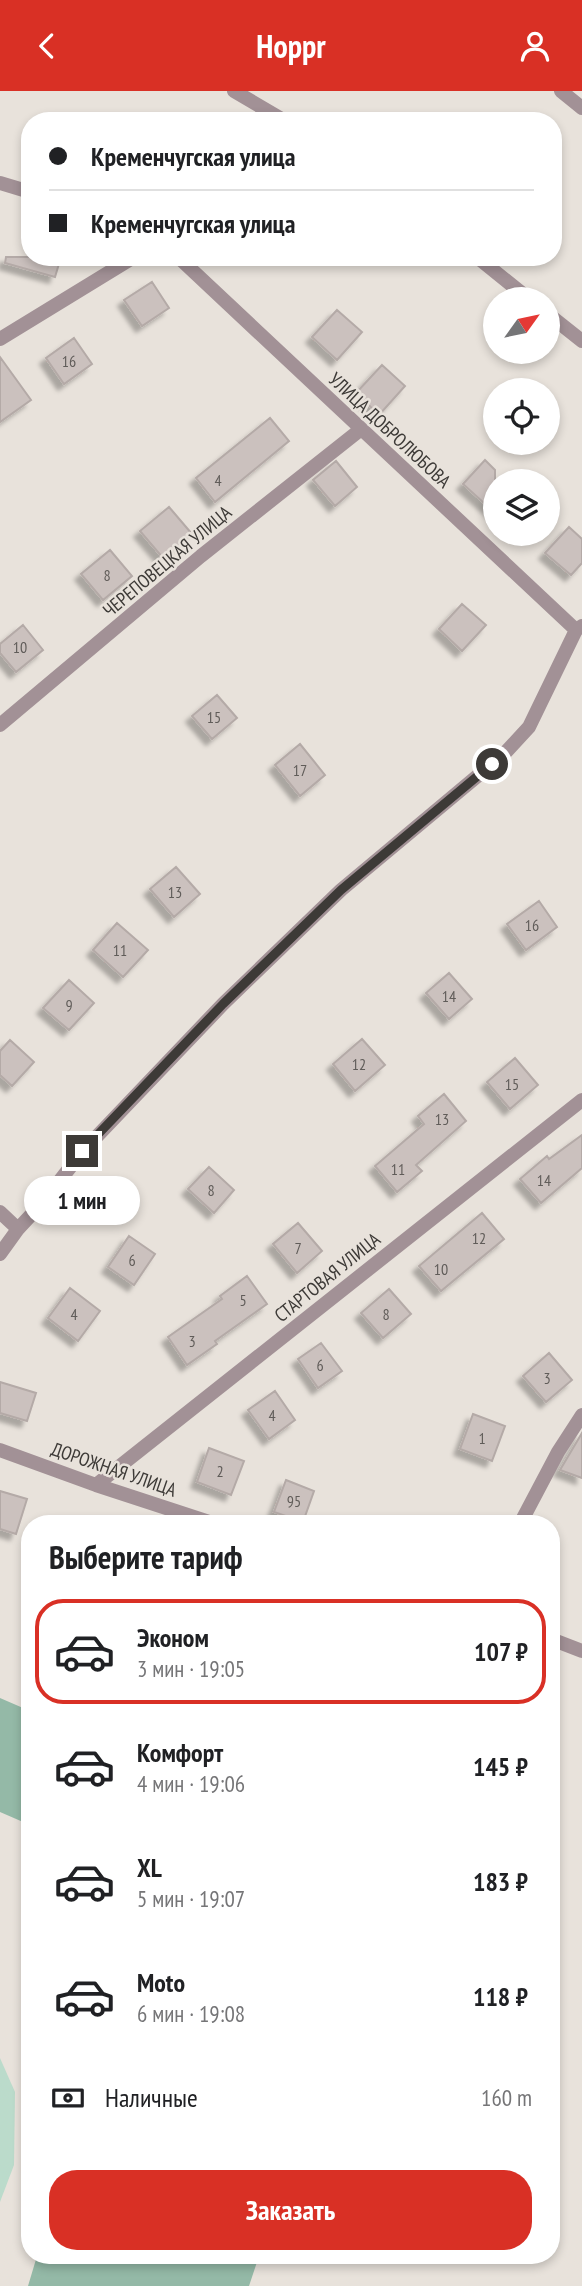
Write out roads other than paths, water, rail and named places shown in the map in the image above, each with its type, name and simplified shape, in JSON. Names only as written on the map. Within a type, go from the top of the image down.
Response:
[{"type":"street","points":[[234,91],[270,112]]},
{"type":"street","points":[[561,91],[582,108]]},
{"type":"street","points":[[0,183],[21,189]]},
{"type":"street","points":[[0,339],[119,266]]},
{"type":"street","name":"УЛИЦА ДОБРОЛЮБОВА","points":[[187,266],[360,430],[579,628]]},
{"type":"street","points":[[488,266],[514,287]]},
{"type":"street","points":[[560,324],[582,341]]},
{"type":"street","name":"ЧЕРЕПОВЕЦКАЯ УЛИЦА","points":[[0,725],[201,556],[360,430]]},
{"type":"street","points":[[0,1254],[82,1151],[242,986],[341,890],[505,753],[529,727],[579,628]]},
{"type":"street","name":"СТАРТОВАЯ УЛИЦА","points":[[96,1485],[582,1100]]},
{"type":"street","points":[[0,1212],[18,1229]]},
{"type":"street","points":[[525,1515],[558,1452],[582,1415]]},
{"type":"street","name":"ДОРОЖНАЯ УЛИЦА","points":[[0,1450],[188,1515]]},
{"type":"street","points":[[560,1642],[582,1651]]}]
